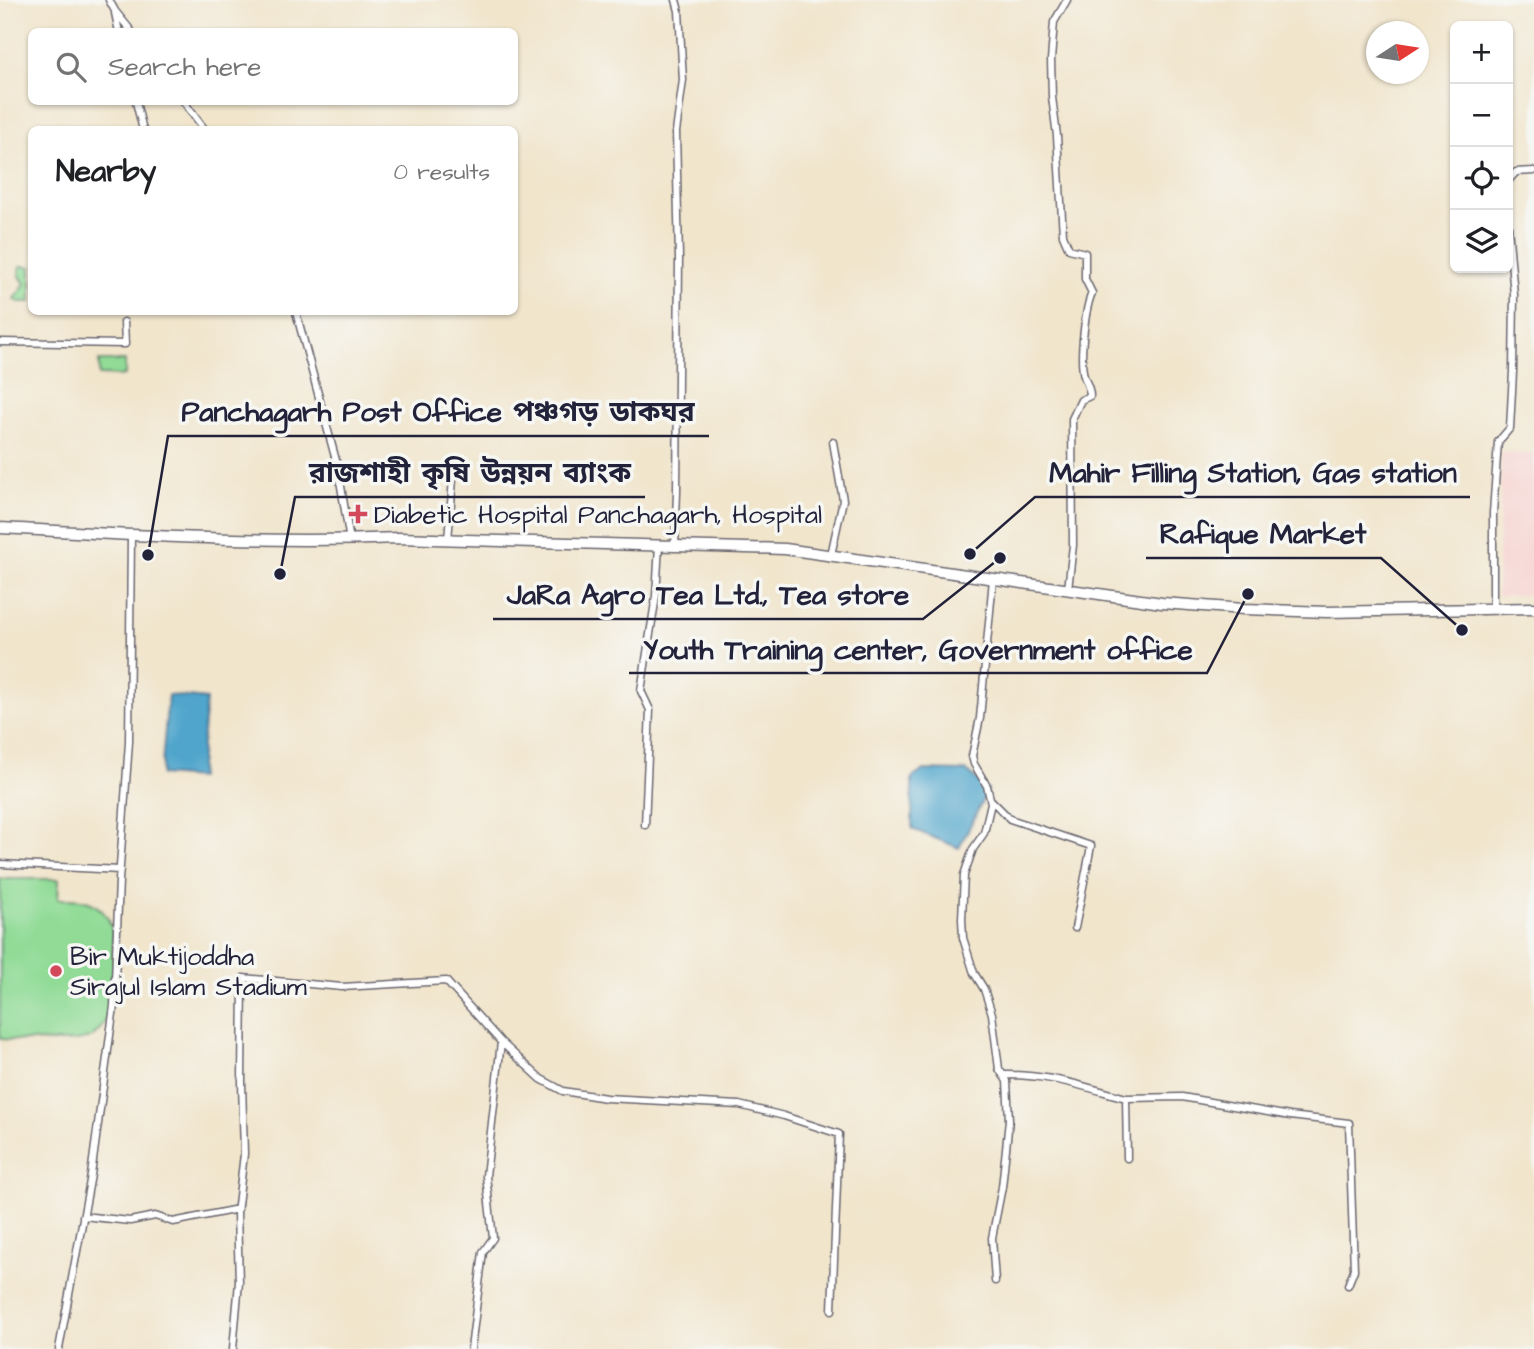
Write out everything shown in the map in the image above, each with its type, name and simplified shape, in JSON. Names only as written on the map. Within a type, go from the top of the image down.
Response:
[{"type":"highway","points":[[0,528],[131,535],[350,541],[449,540],[785,549],[1162,603],[1327,612],[1534,608]]},
{"type":"street","points":[[109,0],[129,28]]},
{"type":"street","points":[[675,545],[679,270],[676,132],[683,80],[676,0]]},
{"type":"street","points":[[1067,0],[1054,22],[1052,46],[1052,97],[1063,235],[1069,250],[1085,253],[1086,279],[1092,293],[1087,304],[1082,364],[1090,396],[1081,400],[1072,419],[1073,545],[1068,589]]},
{"type":"street","points":[[115,11],[118,28]]},
{"type":"street","points":[[137,105],[142,126]]},
{"type":"street","points":[[186,105],[202,126]]},
{"type":"street","points":[[1513,175],[1516,172],[1534,171]]},
{"type":"street","points":[[1493,609],[1493,513],[1498,443],[1510,428],[1513,372],[1512,273]]},
{"type":"street","points":[[297,315],[338,468],[350,541]]},
{"type":"street","points":[[0,342],[125,344],[124,322]]},
{"type":"street","points":[[831,555],[843,500],[832,442]]},
{"type":"street","points":[[449,540],[454,467]]},
{"type":"street","points":[[59,1349],[83,1216],[114,1006],[129,742],[131,535]]},
{"type":"street","points":[[646,825],[650,710],[641,691],[656,596],[659,545]]},
{"type":"street","points":[[993,579],[980,718],[972,756],[987,786],[990,799],[984,833],[973,849],[964,875],[963,938],[974,973],[984,989],[992,1014],[999,1069],[1007,1081],[1009,1120],[1002,1187],[992,1238],[995,1281]]},
{"type":"street","points":[[990,799],[1010,819],[1091,846],[1075,928]]},
{"type":"street","points":[[0,864],[120,870]]},
{"type":"street","points":[[233,1349],[239,1282],[238,1209],[244,1154],[243,978],[342,987],[446,981],[501,1042],[541,1079],[563,1091],[606,1098],[738,1105],[839,1134],[832,1310]]},
{"type":"street","points":[[471,1349],[483,1252],[493,1238],[486,1176],[501,1042]]},
{"type":"street","points":[[1003,1075],[1068,1080],[1126,1098],[1182,1097],[1290,1116],[1349,1123],[1354,1270],[1348,1285]]},
{"type":"street","points":[[1126,1098],[1127,1158]]},
{"type":"street","points":[[83,1216],[130,1221],[155,1216],[173,1222],[238,1209]]},
{"type":"shaded area","points":[[1502,452],[1534,455],[1534,595],[1497,596]]},
{"type":"green space","points":[[20,266],[28,267],[28,302],[14,299],[25,284],[19,274]]},
{"type":"green space","points":[[99,361],[125,361],[125,376],[99,375]]},
{"type":"green space","name":"Bir Muktijoddha Sirajul Islam Stadium","points":[[0,879],[59,879],[58,899],[90,902],[108,919],[113,942],[111,1006],[104,1023],[91,1037],[61,1042],[0,1039]]},
{"type":"water","points":[[168,695],[206,699],[199,778],[161,775]]},
{"type":"water","points":[[924,770],[967,771],[988,790],[959,848],[912,829],[912,778]]},
{"type":"place","name":"Diabetic Hospital Panchagarh, Hospital","points":[[358,514]]},
{"type":"place","name":"Mahir Filling Station, Gas station","points":[[970,554]]},
{"type":"place","name":"Panchagarh Post Office পঞ্চগড় ডাকঘর","points":[[148,555]]},
{"type":"place","name":"JaRa Agro Tea Ltd., Tea store","points":[[1000,558]]},
{"type":"place","name":"রাজশাহী কৃষি উন্নয়ন ব্যাংক","points":[[280,574]]},
{"type":"place","name":"Youth Training center, Government office","points":[[1248,594]]},
{"type":"place","name":"Rafique Market","points":[[1462,630]]},
{"type":"place","name":"Bir Muktijoddha Sirajul Islam Stadium","points":[[56,971]]}]
